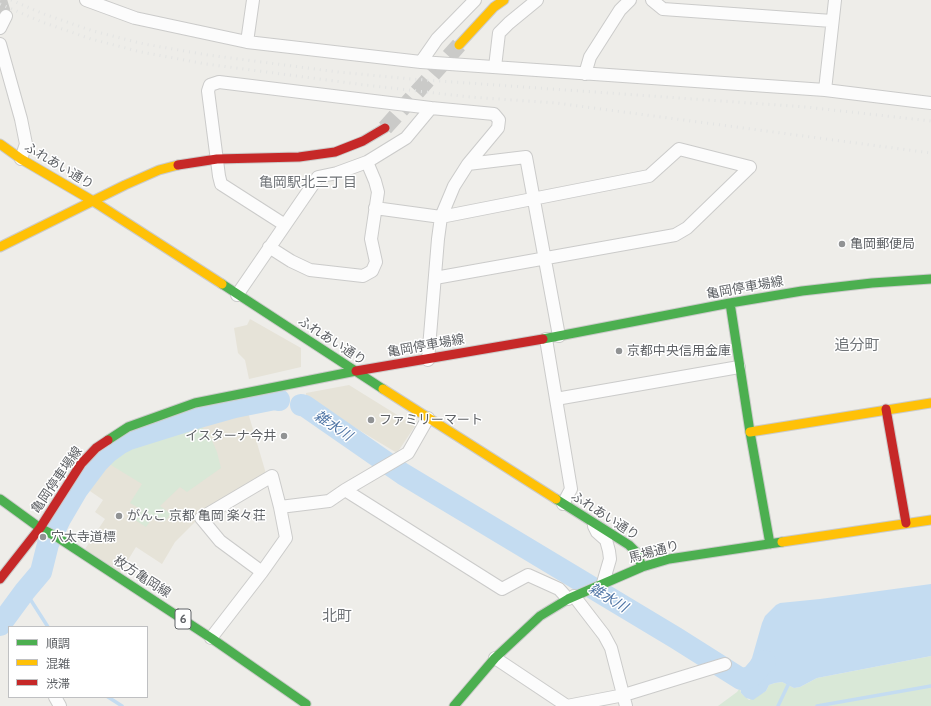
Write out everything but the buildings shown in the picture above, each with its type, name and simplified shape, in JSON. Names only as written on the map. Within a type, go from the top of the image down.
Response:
[{"type":"street","points":[[86,0],[135,18],[247,42],[421,62],[824,90],[931,103]]},
{"type":"street","points":[[247,42],[253,0]]},
{"type":"street","points":[[421,62],[437,39],[475,0]]},
{"type":"street","points":[[459,46],[494,8],[504,0]]},
{"type":"street","points":[[495,67],[499,33],[537,0]]},
{"type":"street","points":[[585,74],[590,57],[620,10],[630,0]]},
{"type":"street","points":[[652,0],[663,9],[832,21]]},
{"type":"street","points":[[824,90],[835,0]]},
{"type":"street","points":[[0,28],[6,16]]},
{"type":"street","points":[[0,44],[21,119],[26,144],[21,160]]},
{"type":"street","points":[[285,225],[221,184],[218,176],[208,91],[210,85],[220,82],[431,108],[494,114],[499,120],[498,128],[468,164],[454,186],[441,217],[428,360]]},
{"type":"street","points":[[237,295],[318,177],[337,173],[367,162],[406,138],[431,108]]},
{"type":"street","points":[[0,247],[125,185],[159,170],[188,163],[217,159],[299,157],[335,152],[363,141],[385,128]]},
{"type":"street","name":"ふれあい通り","points":[[0,144],[21,160],[93,201],[354,371],[563,504],[630,544],[637,553],[642,567]]},
{"type":"street","points":[[375,208],[441,217],[649,176],[679,149],[750,167],[687,228],[675,235],[435,278]]},
{"type":"street","points":[[468,164],[526,158],[559,336]]},
{"type":"street","points":[[269,248],[310,270],[363,276],[372,271],[376,262],[371,239],[378,192],[367,162]]},
{"type":"street","name":"亀岡停車場線","points":[[0,579],[44,530],[81,464],[96,448],[128,427],[195,403],[354,371],[428,360],[730,303],[802,291],[872,283],[931,279]]},
{"type":"street","points":[[730,303],[739,367],[770,544]]},
{"type":"street","points":[[546,338],[571,489],[563,504]]},
{"type":"street","points":[[556,399],[739,367]]},
{"type":"street","points":[[750,432],[931,403]]},
{"type":"street","points":[[886,409],[906,523]]},
{"type":"street","points":[[280,507],[329,501],[408,453],[428,418]]},
{"type":"street","points":[[211,638],[262,572],[286,538],[272,476],[202,518],[220,541],[262,572]]},
{"type":"street","points":[[345,490],[502,589],[528,575],[574,596],[597,624],[611,648],[625,701]]},
{"type":"street","name":"枚方亀岡線","points":[[0,499],[44,530],[211,638],[307,705]]},
{"type":"street","name":"馬場通り","points":[[454,706],[495,658],[540,616],[574,596],[642,567],[669,560],[931,520]]},
{"type":"street","points":[[592,522],[597,532],[606,540],[609,551],[610,559],[601,584]]},
{"type":"street","points":[[495,658],[566,706],[625,701],[725,664]]},
{"type":"shaded area","points":[[250,319],[301,348],[301,367],[249,379],[245,360],[238,353],[234,328],[247,325]]},
{"type":"shaded area","points":[[349,385],[415,426],[397,453],[306,398],[306,393]]},
{"type":"shaded area","points":[[247,409],[267,477],[198,519],[175,542],[162,564],[136,547],[120,573],[85,549],[105,519],[95,512],[103,500],[87,489],[110,456],[125,445],[203,419]]},
{"type":"green space","points":[[196,421],[210,436],[217,452],[221,468],[187,492],[180,487],[160,506],[171,514],[164,522],[154,516],[146,527],[135,520],[142,510],[130,503],[142,484],[106,462],[110,456],[125,445]]},
{"type":"green space","points":[[931,656],[931,706],[718,706],[740,688],[741,693],[749,700],[766,691],[769,685],[775,683],[782,682],[794,688],[800,687],[817,678]]},
{"type":"water","points":[[931,584],[931,656],[817,678],[800,687],[794,688],[782,682],[775,683],[769,685],[766,691],[753,700],[746,698],[741,693],[740,681],[752,658],[762,623],[765,616],[776,605],[780,603]]},
{"type":"waterway","name":"雑水川","points":[[0,625],[41,572],[48,544],[60,519],[77,490],[98,462],[108,452],[129,439],[196,418],[235,407],[275,399],[279,400]]},
{"type":"waterway","name":"雑水川","points":[[301,405],[305,406],[403,474],[676,638],[741,679],[751,677],[765,661]]},
{"type":"waterway","points":[[25,591],[47,626]]},
{"type":"waterway","points":[[778,706],[788,685]]},
{"type":"waterway","points":[[817,706],[931,686]]},
{"type":"waterway","points":[[110,698],[122,706]]},
{"type":"tunnel","points":[[1,0],[6,16]]},
{"type":"tunnel","points":[[385,128],[459,45]]},
{"type":"railway","points":[[11,0],[44,14],[93,31],[144,44],[208,55],[338,72],[411,79],[806,107],[931,121]]},
{"type":"railway","points":[[0,4],[42,22],[91,39],[141,52],[206,64],[470,97],[556,103],[931,153]]},
{"type":"traffic: fast","points":[[543,339],[730,303],[802,291],[872,283],[931,279]]},
{"type":"traffic: fast","points":[[222,284],[383,389]]},
{"type":"traffic: fast","points":[[730,303],[750,432],[770,544]]},
{"type":"traffic: fast","points":[[108,440],[128,427],[195,403],[356,371]]},
{"type":"traffic: fast","points":[[0,499],[40,528]]},
{"type":"traffic: fast","points":[[556,499],[629,545],[637,553],[642,567]]},
{"type":"traffic: fast","points":[[40,528],[57,537],[211,638],[306,704],[305,706]]},
{"type":"traffic: fast","points":[[454,706],[495,658],[540,616],[568,599],[642,567],[669,559],[782,542]]},
{"type":"traffic: slow","points":[[459,45],[494,7],[504,0]]},
{"type":"traffic: slow","points":[[0,144],[21,159],[93,201],[222,284]]},
{"type":"traffic: slow","points":[[0,247],[125,185],[159,170],[178,165]]},
{"type":"traffic: slow","points":[[383,389],[556,499]]},
{"type":"traffic: slow","points":[[750,432],[931,403]]},
{"type":"traffic: slow","points":[[782,542],[931,520]]},
{"type":"traffic: jam","points":[[178,165],[217,159],[299,157],[335,152],[363,141],[385,128]]},
{"type":"traffic: jam","points":[[356,371],[543,339]]},
{"type":"traffic: jam","points":[[886,409],[906,523]]},
{"type":"traffic: jam","points":[[0,579],[40,528],[81,464],[96,448],[108,440]]},
{"type":"place","name":"亀岡郵便局","points":[[842,244]]},
{"type":"place","name":"京都中央信用金庫","points":[[619,351]]},
{"type":"place","name":"ファミリーマート","points":[[371,420]]},
{"type":"place","name":"イスターナ今井","points":[[284,436]]},
{"type":"place","name":"がんこ 京都 亀岡 楽々荘","points":[[119,516]]},
{"type":"place","name":"穴太寺道標","points":[[43,537]]},
{"type":"district","name":"亀岡駅北三丁目","points":[[308,183]]},
{"type":"district","name":"追分町","points":[[857,346]]},
{"type":"district","name":"北町","points":[[337,617]]}]
